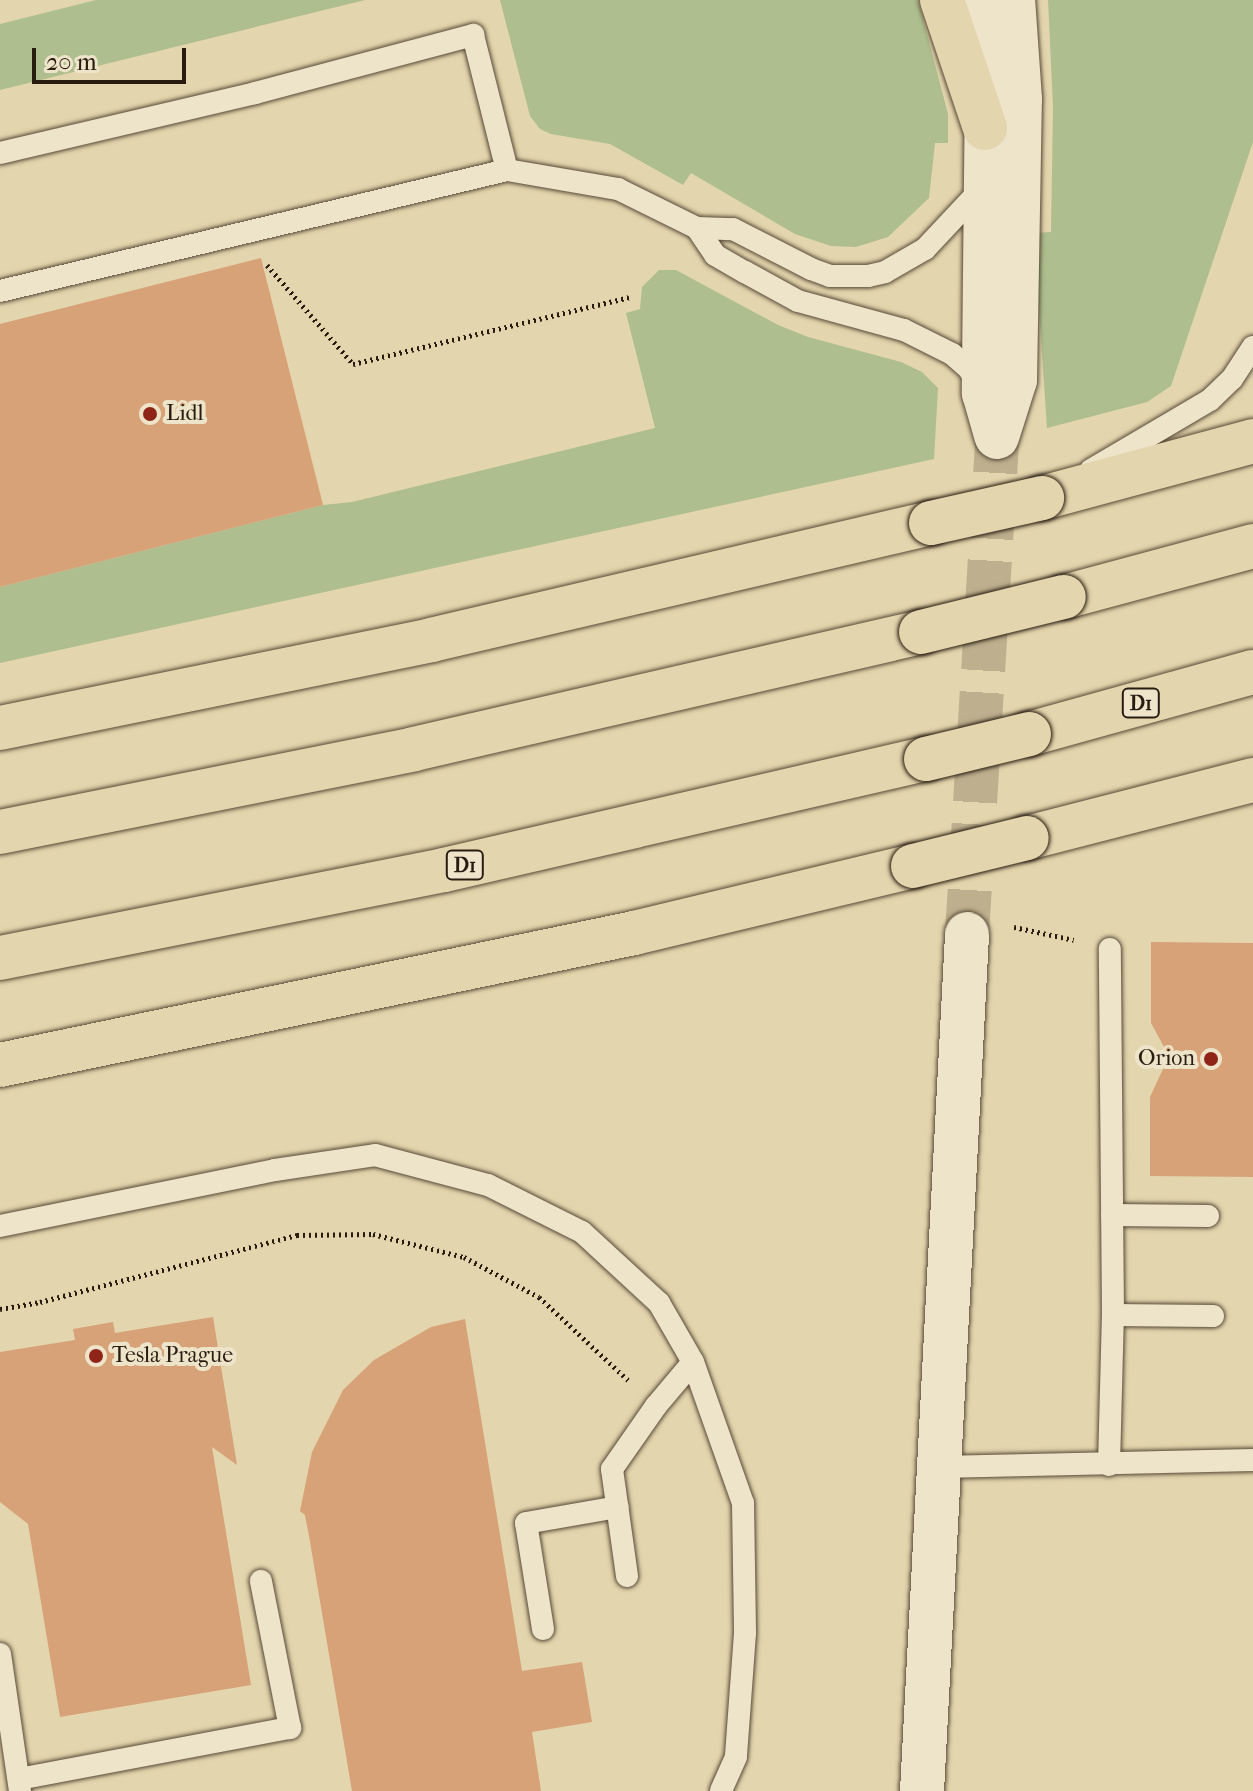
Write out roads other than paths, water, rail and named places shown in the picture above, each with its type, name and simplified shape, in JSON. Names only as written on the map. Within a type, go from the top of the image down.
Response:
[{"type":"highway","points":[[942,0],[985,128]]},
{"type":"highway","points":[[2,727],[431,640],[1042,498],[1253,441]]},
{"type":"highway","points":[[0,832],[414,749],[921,632],[1253,546]]},
{"type":"highway","name":"D1","points":[[0,958],[444,870],[1029,734],[1253,672]]},
{"type":"highway","points":[[0,1065],[618,937],[1253,780]]},
{"type":"street","points":[[977,0],[987,82],[984,393],[997,437],[1015,380],[1020,99],[1013,0]]},
{"type":"street","points":[[922,1791],[940,1467],[985,929]]},
{"type":"lane","points":[[0,153],[255,93],[473,35],[507,170]]},
{"type":"lane","points":[[0,291],[507,170],[618,189],[697,228],[733,229],[830,276],[868,276],[885,272],[925,249],[986,183]]},
{"type":"lane","points":[[697,228],[715,255],[798,301],[904,330],[952,354],[969,369],[984,393]]},
{"type":"lane","points":[[1042,498],[1210,400],[1232,379],[1253,347]]},
{"type":"lane","points":[[1109,1465],[1113,1315],[1110,949]]},
{"type":"lane","points":[[0,1226],[275,1170],[375,1155],[488,1185],[582,1232],[659,1303],[693,1362],[743,1503],[745,1633],[736,1757],[721,1791]]},
{"type":"lane","points":[[1112,1215],[1208,1216]]},
{"type":"lane","points":[[1113,1315],[1213,1316]]},
{"type":"lane","points":[[627,1576],[612,1469],[656,1406],[693,1362]]},
{"type":"lane","points":[[940,1467],[1253,1460]]},
{"type":"lane","points":[[543,1629],[526,1523],[618,1507]]},
{"type":"lane","points":[[0,1654],[20,1785],[290,1728],[261,1581]]},
{"type":"tunnel","points":[[967,934],[997,437]]},
{"type":"place","name":"Lidl","points":[[150,414]]},
{"type":"place","name":"Orion","points":[[1211,1059]]},
{"type":"place","name":"Tesla Prague","points":[[96,1356]]}]
